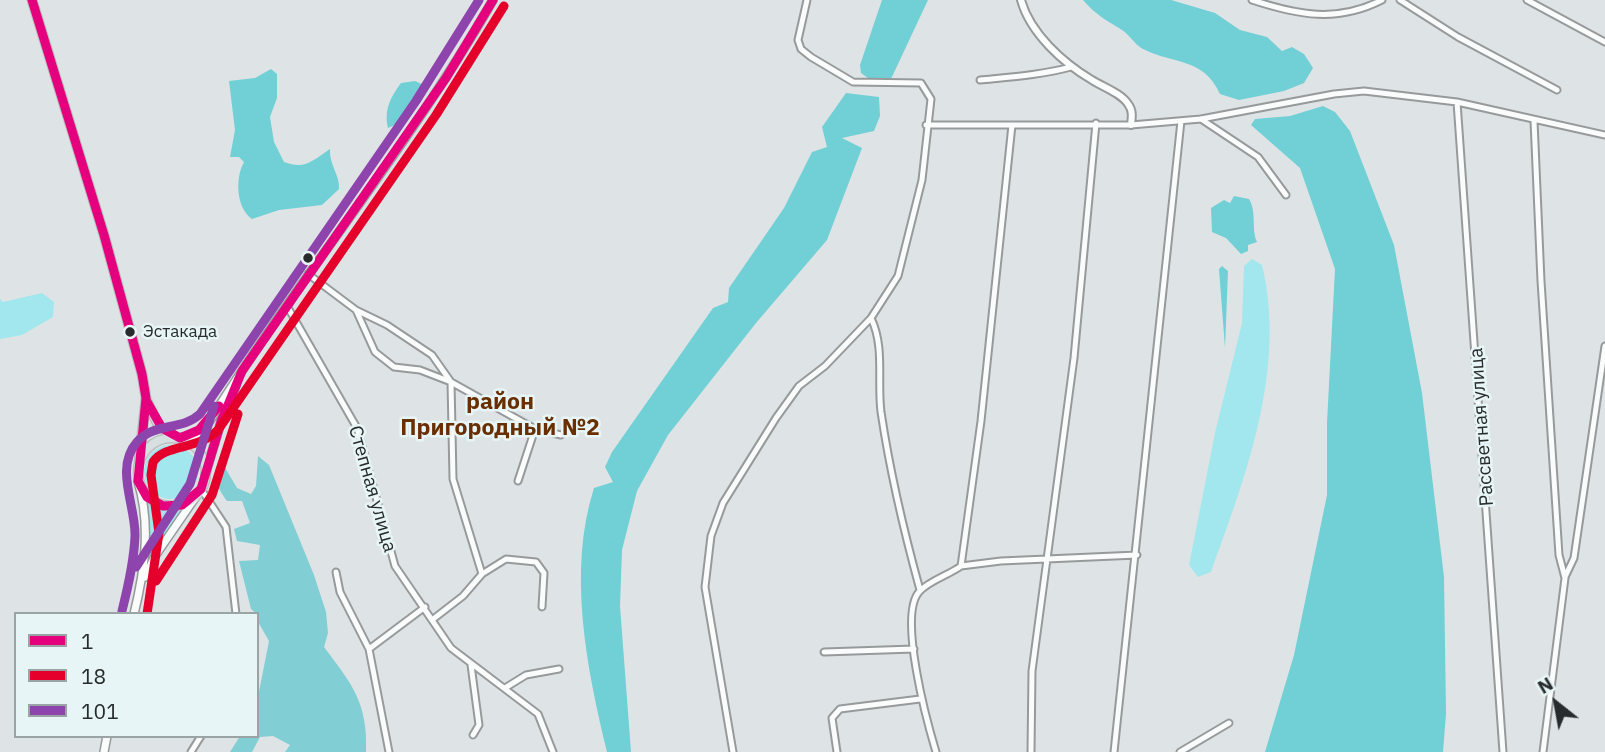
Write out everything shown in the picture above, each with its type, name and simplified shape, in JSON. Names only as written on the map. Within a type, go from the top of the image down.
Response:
[{"type":"main road","points":[[32,0],[107,246],[146,398],[158,425],[195,447],[205,465],[205,475]]},
{"type":"main road","points":[[139,461],[154,444],[187,438],[203,429],[446,78],[494,0]]},
{"type":"main road","points":[[140,587],[155,556],[199,492],[221,422],[242,371]]},
{"type":"main road","points":[[134,612],[147,525],[138,481],[146,398]]},
{"type":"main road","points":[[138,481],[147,497],[163,506],[182,505],[199,492]]},
{"type":"street","points":[[733,752],[705,587],[711,536],[723,503],[799,386],[825,366],[871,318],[898,276],[922,180],[931,99],[921,83],[853,82],[801,50],[798,40],[807,0]]},
{"type":"street","points":[[1021,0],[1030,23],[1071,67],[1124,99],[1132,113],[1131,125]]},
{"type":"street","points":[[1252,0],[1269,6],[1325,15],[1360,12],[1381,0]]},
{"type":"street","points":[[1269,6],[1275,0]]},
{"type":"street","points":[[1400,0],[1458,37],[1557,90]]},
{"type":"street","points":[[1527,0],[1605,42]]},
{"type":"street","points":[[980,80],[996,76],[1043,74],[1071,67]]},
{"type":"street","points":[[926,125],[1131,125],[1202,119],[1334,93],[1364,91],[1457,102],[1605,135]]},
{"type":"street","name":"Рассветная улица","points":[[1457,102],[1503,752]]},
{"type":"street","points":[[1202,119],[1258,157],[1286,195]]},
{"type":"street","points":[[1114,752],[1181,121]]},
{"type":"street","points":[[1534,121],[1541,281],[1559,555],[1565,578]]},
{"type":"street","points":[[1031,752],[1032,671],[1074,358],[1096,123]]},
{"type":"street","points":[[961,566],[981,421],[1012,125]]},
{"type":"street","points":[[308,274],[356,310],[387,325],[432,355],[452,382],[453,479],[482,574]]},
{"type":"street","name":"Степная улица","points":[[287,306],[357,428],[389,556],[451,648],[538,714],[553,752]]},
{"type":"street","points":[[356,310],[375,352],[394,367],[420,370],[452,382],[535,429],[561,435]]},
{"type":"street","points":[[871,318],[880,338],[878,379],[885,436],[920,590],[912,612],[914,649],[920,699],[936,752]]},
{"type":"street","points":[[1543,752],[1565,578],[1574,558],[1605,346]]},
{"type":"street","points":[[518,481],[535,429]]},
{"type":"street","points":[[199,492],[226,527],[236,612]]},
{"type":"street","points":[[920,590],[961,566],[1136,555]]},
{"type":"street","points":[[432,620],[464,596],[482,574],[506,559],[536,562],[544,573],[542,607]]},
{"type":"street","points":[[336,572],[345,603],[369,649],[389,752]]},
{"type":"street","points":[[369,649],[425,607]]},
{"type":"street","points":[[824,652],[914,649]]},
{"type":"street","points":[[471,665],[479,725],[474,735]]},
{"type":"street","points":[[505,688],[526,676],[559,669]]},
{"type":"street","points":[[837,752],[832,718],[834,712],[850,707],[920,699]]},
{"type":"street","points":[[1180,752],[1229,723]]},
{"type":"shaded area","points":[[882,0],[928,0],[891,79],[872,81],[861,73],[860,65]]},
{"type":"shaded area","points":[[1083,0],[1171,0],[1215,13],[1240,30],[1267,37],[1282,51],[1292,47],[1304,54],[1313,68],[1304,83],[1284,91],[1239,100],[1220,94],[1213,82],[1197,68],[1143,49]]},
{"type":"shaded area","points":[[271,69],[277,74],[277,98],[270,117],[274,142],[284,162],[303,165],[330,149],[339,189],[322,205],[279,210],[252,219],[240,200],[238,184],[244,162],[239,157],[230,157],[235,130],[229,81],[255,78]]},
{"type":"shaded area","points":[[415,81],[424,85],[399,123],[388,128],[387,110],[394,94],[401,83]]},
{"type":"shaded area","points":[[846,93],[879,97],[880,116],[874,131],[842,138],[862,148],[827,240],[756,323],[668,435],[637,491],[622,550],[620,606],[631,752],[607,752],[587,654],[581,587],[586,520],[594,488],[613,482],[605,467],[612,452],[713,308],[728,302],[729,288],[784,208],[812,152],[827,147],[822,127]]},
{"type":"shaded area","points":[[1323,106],[1335,112],[1350,131],[1394,245],[1422,393],[1444,577],[1446,714],[1443,752],[1265,752],[1294,655],[1327,495],[1327,423],[1335,269],[1300,168],[1251,125],[1255,119],[1290,116]]},
{"type":"shaded area","points":[[1234,196],[1249,199],[1253,209],[1257,242],[1248,245],[1248,251],[1241,254],[1226,238],[1212,232],[1211,208],[1224,200],[1230,203]]},
{"type":"shaded area","points":[[1252,259],[1262,265],[1268,304],[1266,382],[1259,421],[1237,498],[1211,572],[1198,577],[1189,565],[1215,433],[1242,323],[1244,266]]},
{"type":"shaded area","points":[[1222,266],[1228,271],[1225,348],[1219,269]]},
{"type":"shaded area","points":[[42,293],[54,302],[53,317],[22,335],[0,339],[0,299],[3,302]]},
{"type":"shaded area","points":[[176,445],[186,449],[194,457],[198,472],[194,487],[186,495],[166,499],[156,495],[148,487],[144,467],[148,457],[156,449]]},
{"type":"shaded area","points":[[258,456],[269,465],[314,575],[326,612],[328,633],[324,647],[343,672],[361,707],[366,752],[285,752],[290,745],[273,736],[260,737],[252,752],[230,752],[239,738],[259,738],[259,692],[269,641],[259,624],[259,612],[251,609],[239,561],[258,560],[260,545],[237,541],[234,529],[250,523],[242,501],[227,501],[218,486],[215,470],[220,459],[237,488],[251,494],[256,486]]},
{"type":"shaded area","points":[[144,500],[158,507],[185,507],[147,564]]},
{"type":"transit line","name":"1","points":[[32,0],[104,235],[142,374],[146,398],[138,481],[147,497],[163,506],[182,505],[201,489],[221,422],[242,371],[446,78],[493,0]]},
{"type":"transit line","name":"101","points":[[122,611],[135,536],[127,475],[130,452],[137,442],[151,432],[185,423],[200,414],[416,101],[479,0]]},
{"type":"transit line","name":"18","points":[[147,612],[159,533],[151,475],[153,462],[166,452],[201,441],[218,430],[436,115],[504,6]]},
{"type":"transit line","name":"1","points":[[146,400],[162,428],[180,438],[199,430],[219,406]]},
{"type":"transit line","name":"101","points":[[136,567],[190,484],[214,406]]},
{"type":"transit line","name":"18","points":[[156,581],[212,495],[238,414]]},
{"type":"place","name":"Эстакада","points":[[130,332]]},
{"type":"district","name":"район Пригородный №2","points":[[500,415]]}]
